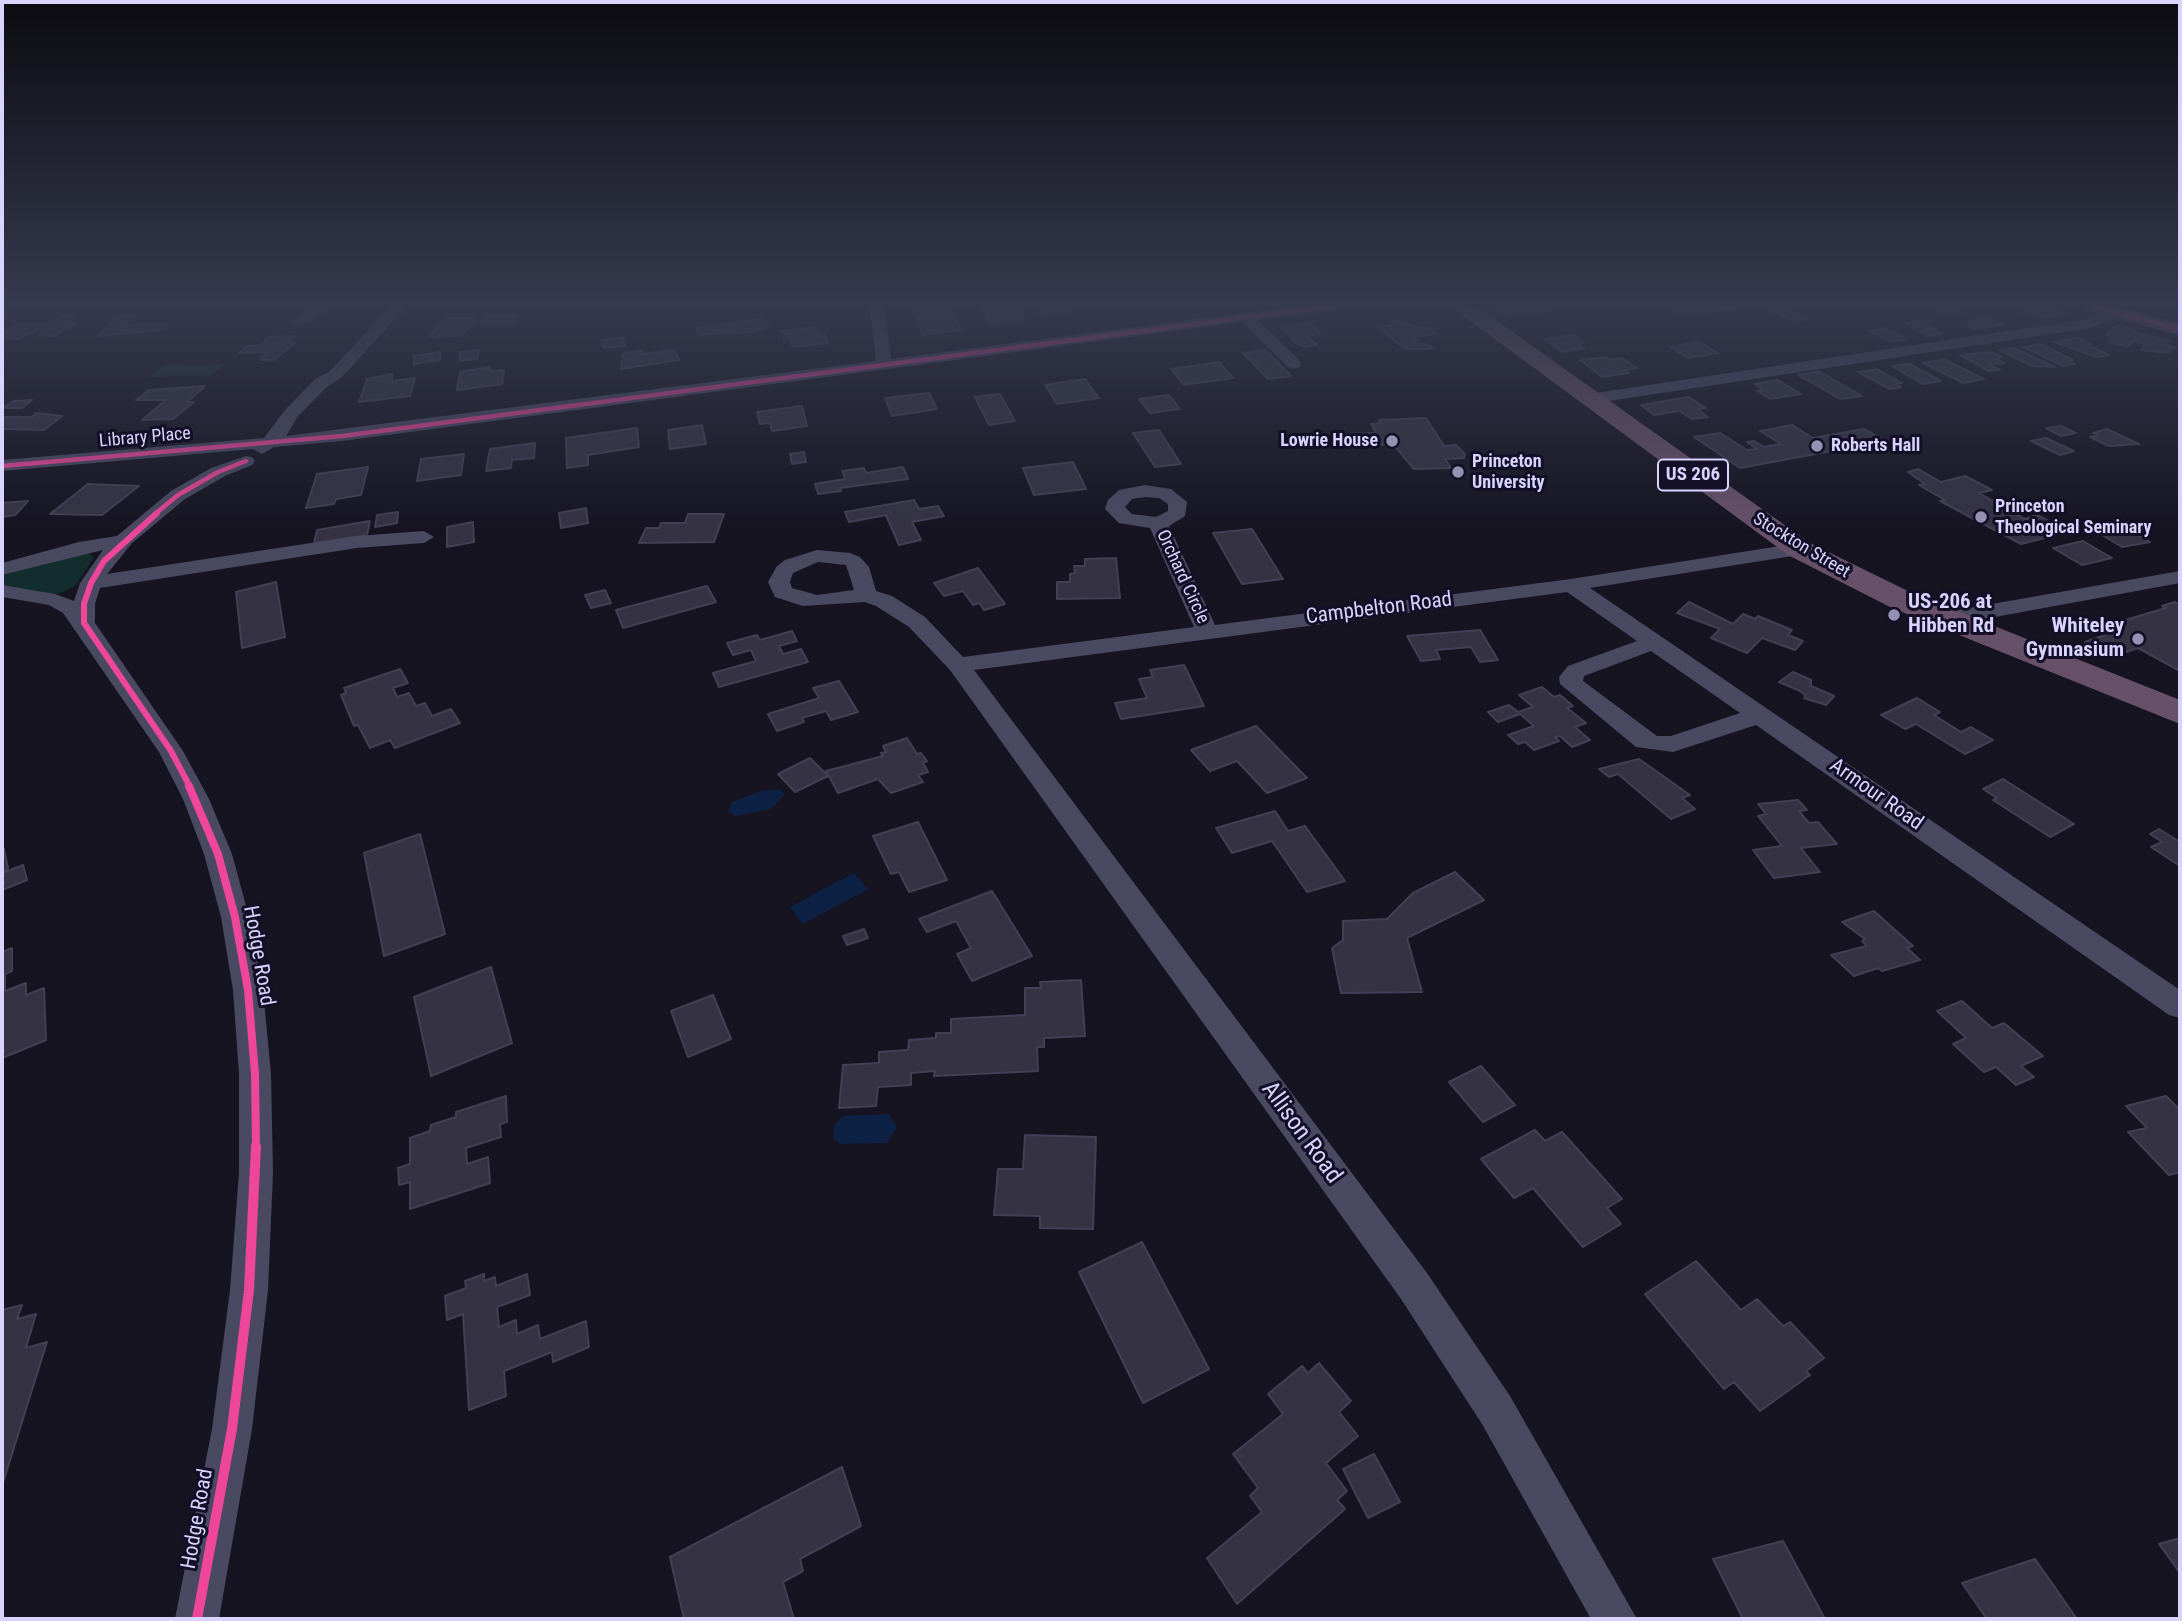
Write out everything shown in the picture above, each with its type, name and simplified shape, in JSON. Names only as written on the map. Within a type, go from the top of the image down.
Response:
[{"type":"highway","name":"Stockton Street","points":[[1565,382],[1799,549],[1860,581],[1946,619],[2180,713]]},
{"type":"street","points":[[84,623],[84,604],[91,583],[104,561],[122,541],[160,511],[221,482],[304,415],[332,382]]},
{"type":"street","name":"Library Place","points":[[2,466],[278,434],[342,436],[751,382]]},
{"type":"street","points":[[1589,399],[1703,382]]},
{"type":"street","name":"Orchard Circle","points":[[1158,523],[1207,631]]},
{"type":"street","points":[[91,583],[357,542],[424,537]]},
{"type":"street","points":[[2,569],[79,548],[122,541]]},
{"type":"street","name":"Campbelton Road","points":[[958,665],[1571,585],[1799,549]]},
{"type":"street","points":[[1946,619],[2180,577]]},
{"type":"street","name":"Armour Road","points":[[1571,585],[2180,1006]]},
{"type":"street","name":"Hodge Road","points":[[2,591],[55,600],[71,608],[84,623],[171,751],[196,799],[218,854],[235,917],[248,990],[256,1074],[256,1173],[249,1290],[232,1429],[197,1619]]},
{"type":"street","name":"Allison Road","points":[[866,595],[884,601],[916,622],[958,665],[1414,1286],[1496,1410],[1583,1558],[1615,1619]]},
{"type":"street","points":[[1654,642],[1576,671],[1571,677],[1572,684],[1645,741],[1657,744],[1673,744],[1760,715]]},
{"type":"green space","points":[[88,553],[94,557],[76,585],[64,592],[53,595],[2,586],[2,576],[8,573]]},
{"type":"water","points":[[779,789],[785,794],[771,809],[736,816],[728,812],[732,802],[761,791]]},
{"type":"water","points":[[854,873],[868,889],[803,924],[790,907]]},
{"type":"water","points":[[889,1114],[897,1127],[887,1143],[840,1144],[834,1139],[834,1125],[843,1116]]},
{"type":"building","points":[[366,382],[414,382],[410,396],[359,402]]},
{"type":"building","points":[[458,382],[502,382],[502,384],[457,390]]},
{"type":"building","points":[[1087,382],[1099,398],[1057,404],[1045,385]]},
{"type":"building","points":[[1181,382],[1207,382],[1184,385]]},
{"type":"building","points":[[1781,382],[1801,394],[1770,399],[1757,391],[1763,390],[1754,384]]},
{"type":"building","points":[[1810,382],[1837,382],[1862,396],[1840,399]]},
{"type":"building","points":[[1876,382],[1902,383],[1895,384],[1901,387],[1890,389]]},
{"type":"building","points":[[205,386],[187,402],[194,402],[173,419],[142,420],[166,400],[136,400],[149,390]]},
{"type":"building","points":[[929,393],[937,409],[892,416],[885,398]]},
{"type":"building","points":[[1000,394],[1015,421],[989,425],[975,397]]},
{"type":"building","points":[[1169,395],[1180,409],[1150,413],[1139,399]]},
{"type":"building","points":[[1689,397],[1706,408],[1697,409],[1708,417],[1692,419],[1679,411],[1654,415],[1641,405]]},
{"type":"building","points":[[32,400],[22,408],[2,408],[13,401]]},
{"type":"building","points":[[802,406],[807,426],[772,431],[770,423],[760,424],[757,412]]},
{"type":"building","points":[[36,413],[62,416],[44,430],[2,429],[2,417],[32,417]]},
{"type":"building","name":"Lowrie House","points":[[1426,418],[1444,446],[1456,445],[1465,454],[1464,458],[1445,459],[1451,468],[1414,469],[1393,444],[1346,446],[1342,438],[1347,438],[1345,434],[1376,433],[1371,424],[1381,423],[1379,420]]},
{"type":"building","points":[[702,425],[706,444],[670,449],[668,430]]},
{"type":"building","name":"Roberts Hall","points":[[1792,425],[1813,438],[1864,429],[1886,441],[1740,468],[1694,437],[1720,433],[1747,450],[1757,449],[1747,442],[1754,441],[1764,447],[1781,444],[1760,431]]},
{"type":"building","points":[[2061,426],[2076,433],[2061,436],[2046,428]]},
{"type":"building","points":[[637,428],[639,447],[588,455],[588,465],[567,468],[566,438]]},
{"type":"building","points":[[2107,429],[2139,444],[2109,446],[2090,437],[2099,435],[2093,433]]},
{"type":"building","points":[[1159,430],[1181,464],[1155,467],[1133,433]]},
{"type":"building","points":[[2046,438],[2074,451],[2060,455],[2031,441]]},
{"type":"building","points":[[535,443],[534,458],[512,460],[511,468],[486,471],[490,449]]},
{"type":"building","points":[[804,452],[806,462],[792,464],[790,454]]},
{"type":"building","points":[[464,454],[461,475],[417,481],[421,459]]},
{"type":"building","points":[[1073,462],[1086,489],[1034,495],[1023,468]]},
{"type":"building","points":[[368,467],[361,495],[336,499],[334,504],[306,508],[317,474]]},
{"type":"building","points":[[903,467],[908,479],[840,488],[841,491],[818,494],[815,484],[845,479],[842,471],[864,468],[866,473]]},
{"type":"building","points":[[1918,469],[1941,482],[1965,476],[1992,490],[1979,493],[2025,519],[2038,515],[2068,532],[2021,544],[1940,501],[1945,500],[1919,485],[1925,484],[1908,472]]},
{"type":"building","points":[[88,484],[139,486],[102,515],[50,514]]},
{"type":"building","points":[[914,500],[919,509],[938,506],[944,516],[912,522],[921,540],[899,545],[886,515],[849,522],[845,512]]},
{"type":"building","points":[[28,501],[15,515],[2,517],[2,503]]},
{"type":"building","points":[[586,508],[588,523],[561,528],[559,513]]},
{"type":"building","points":[[398,512],[397,523],[375,527],[377,515]]},
{"type":"building","points":[[688,514],[724,514],[714,542],[639,543],[646,528],[659,528],[661,523],[685,523]]},
{"type":"building","points":[[370,521],[367,535],[314,543],[317,530]]},
{"type":"building","points":[[473,522],[474,542],[447,547],[447,527]]},
{"type":"building","points":[[2121,525],[2150,542],[2122,547],[2094,530]]},
{"type":"building","points":[[1252,529],[1283,579],[1242,584],[1213,533]]},
{"type":"building","points":[[2083,541],[2112,558],[2082,565],[2053,548]]},
{"type":"building","points":[[1116,558],[1120,598],[1057,599],[1057,582],[1070,582],[1070,574],[1075,573],[1074,566],[1085,566],[1085,559]]},
{"type":"building","points":[[978,568],[1005,604],[984,610],[979,603],[973,605],[963,591],[944,596],[934,583]]},
{"type":"building","points":[[276,582],[285,637],[242,648],[236,592]]},
{"type":"building","points":[[707,586],[716,602],[623,628],[616,610]]},
{"type":"building","points":[[605,590],[611,603],[591,608],[585,595]]},
{"type":"building","points":[[1689,602],[1733,624],[1743,614],[1755,619],[1758,616],[1792,630],[1788,635],[1803,641],[1795,650],[1762,638],[1747,653],[1711,638],[1720,629],[1677,613]]},
{"type":"building","name":"Whiteley Gymnasium","points":[[2175,602],[2180,605],[2180,671],[2138,648],[2110,657],[2085,642],[2105,635],[2095,629],[2166,608],[2162,606]]},
{"type":"building","points":[[1480,630],[1498,660],[1480,662],[1471,647],[1436,650],[1440,659],[1421,661],[1407,636]]},
{"type":"building","points":[[792,631],[797,641],[779,646],[783,654],[801,649],[808,662],[719,687],[713,673],[756,661],[751,650],[733,655],[727,643],[757,635],[760,640]]},
{"type":"building","points":[[1184,665],[1204,706],[1121,719],[1115,703],[1147,698],[1139,679],[1153,677],[1150,670]]},
{"type":"building","points":[[400,669],[408,683],[393,688],[397,697],[409,693],[416,706],[425,703],[432,716],[451,709],[460,723],[395,748],[390,740],[370,748],[358,725],[354,726],[341,695],[346,693],[344,688]]},
{"type":"building","points":[[1793,672],[1811,680],[1811,686],[1834,696],[1826,705],[1804,698],[1806,696],[1800,691],[1779,682]]},
{"type":"building","points":[[839,681],[858,712],[831,720],[826,711],[802,718],[804,722],[777,731],[768,714],[819,698],[813,688]]},
{"type":"building","points":[[1542,687],[1554,697],[1560,695],[1573,706],[1567,708],[1586,723],[1575,727],[1590,740],[1572,747],[1560,736],[1555,737],[1559,741],[1534,750],[1525,742],[1518,744],[1508,735],[1534,726],[1520,714],[1498,722],[1488,712],[1509,705],[1518,712],[1533,707],[1519,695]]},
{"type":"building","points":[[1917,698],[1940,712],[1934,715],[1961,732],[1971,727],[1993,740],[1965,754],[1916,724],[1905,729],[1881,715]]},
{"type":"building","points":[[1256,726],[1307,778],[1267,793],[1237,761],[1210,771],[1191,750]]},
{"type":"building","points":[[907,738],[917,754],[921,753],[927,761],[923,763],[928,772],[918,775],[923,782],[891,793],[878,779],[838,793],[826,771],[883,756],[881,753],[886,752],[883,746]]},
{"type":"building","points":[[810,758],[828,776],[795,792],[778,774]]},
{"type":"building","points":[[1639,759],[1690,795],[1682,798],[1695,809],[1671,819],[1618,774],[1609,777],[1599,769]]},
{"type":"building","points":[[2003,779],[2074,824],[2050,837],[1993,800],[1997,798],[1983,789]]},
{"type":"building","points":[[1798,800],[1807,810],[1799,811],[1809,823],[1818,822],[1837,844],[1801,848],[1820,872],[1774,878],[1753,850],[1782,846],[1758,816],[1766,814],[1758,804]]},
{"type":"building","points":[[1275,811],[1288,831],[1305,826],[1345,881],[1307,892],[1272,841],[1232,853],[1216,828]]},
{"type":"building","points":[[918,822],[947,880],[909,892],[899,872],[891,874],[873,836]]},
{"type":"building","points":[[2159,829],[2180,842],[2180,866],[2151,847],[2162,842],[2150,834]]},
{"type":"building","points":[[420,834],[445,934],[384,956],[364,853]]},
{"type":"building","points":[[4,849],[8,868],[3,873],[23,865],[27,880],[2,890],[2,850]]},
{"type":"building","points":[[1455,872],[1484,900],[1407,938],[1422,992],[1341,993],[1332,948],[1343,940],[1343,921],[1387,919],[1413,893]]},
{"type":"building","points":[[992,891],[1032,956],[972,981],[957,954],[971,948],[956,921],[927,932],[919,919]]},
{"type":"building","points":[[1874,911],[1913,946],[1907,948],[1920,960],[1882,971],[1878,968],[1854,976],[1831,955],[1867,946],[1862,941],[1865,939],[1842,922]]},
{"type":"building","points":[[864,929],[868,938],[847,945],[843,936]]},
{"type":"building","points":[[12,948],[12,971],[5,974],[5,991],[26,983],[26,995],[44,988],[46,1040],[2,1058],[2,952]]},
{"type":"building","points":[[491,967],[512,1043],[431,1076],[414,997]]},
{"type":"building","points":[[1081,980],[1085,1036],[1044,1038],[1044,1047],[1037,1047],[1038,1071],[934,1076],[935,1071],[911,1073],[911,1085],[878,1087],[876,1106],[839,1108],[843,1065],[879,1063],[879,1052],[908,1050],[909,1040],[936,1038],[936,1033],[951,1033],[951,1019],[1025,1015],[1025,988],[1041,988],[1040,982]]},
{"type":"building","points":[[713,995],[731,1039],[688,1057],[671,1011]]},
{"type":"building","points":[[1962,1001],[1992,1028],[2004,1023],[2043,1056],[2021,1066],[2034,1077],[2016,1085],[1996,1067],[1984,1072],[1953,1044],[1966,1038],[1937,1011]]},
{"type":"building","points":[[1481,1066],[1515,1105],[1483,1122],[1449,1082]]},
{"type":"building","points":[[506,1096],[507,1122],[500,1124],[501,1137],[466,1148],[467,1164],[488,1157],[490,1183],[410,1209],[410,1182],[399,1185],[398,1168],[410,1164],[410,1138],[430,1131],[431,1125],[456,1117],[456,1112]]},
{"type":"building","points":[[2166,1096],[2180,1110],[2180,1172],[2169,1175],[2128,1132],[2147,1128],[2126,1106]]},
{"type":"building","points":[[1535,1130],[1545,1141],[1562,1132],[1622,1199],[1607,1208],[1621,1224],[1583,1247],[1533,1188],[1514,1198],[1481,1159]]},
{"type":"building","points":[[1025,1135],[1096,1137],[1093,1229],[1040,1228],[1040,1216],[994,1215],[998,1169],[1023,1169]]},
{"type":"building","points":[[1142,1242],[1209,1369],[1143,1403],[1079,1272]]},
{"type":"building","points":[[1696,1261],[1741,1310],[1757,1299],[1783,1326],[1790,1322],[1824,1358],[1806,1371],[1810,1375],[1760,1411],[1734,1382],[1724,1389],[1645,1294]]},
{"type":"building","points":[[484,1274],[484,1281],[495,1277],[496,1286],[527,1274],[530,1295],[497,1307],[499,1327],[516,1320],[517,1334],[538,1325],[540,1339],[586,1321],[589,1347],[553,1362],[552,1352],[504,1371],[506,1396],[469,1410],[463,1314],[447,1320],[445,1296],[466,1288],[465,1281]]},
{"type":"building","points":[[22,1305],[17,1319],[36,1314],[26,1348],[47,1342],[2,1486],[2,1310]]},
{"type":"building","points":[[1319,1363],[1351,1401],[1339,1412],[1358,1436],[1326,1463],[1347,1491],[1337,1500],[1345,1509],[1237,1604],[1207,1558],[1262,1512],[1250,1496],[1258,1488],[1233,1454],[1283,1414],[1268,1394],[1302,1366],[1308,1373]]},
{"type":"building","points":[[1374,1454],[1400,1502],[1368,1518],[1343,1469]]},
{"type":"building","points":[[842,1467],[861,1526],[800,1559],[803,1571],[783,1582],[794,1619],[684,1619],[670,1557]]},
{"type":"building","points":[[2180,1538],[2180,1573],[2159,1544]]},
{"type":"building","points":[[1783,1541],[1825,1619],[1743,1619],[1713,1559]]},
{"type":"building","points":[[2035,1559],[2077,1619],[1987,1619],[1962,1583]]},
{"type":"cycle path","points":[[2,466],[342,436],[756,382]]},
{"type":"cycle path","points":[[197,1619],[232,1429],[249,1290],[256,1173],[255,1074],[248,990],[235,917],[218,854],[196,799],[171,751],[84,623],[84,604],[91,583],[104,561],[125,539],[178,495],[218,472],[246,461]]},
{"type":"place","name":"Lowrie House","points":[[1392,441]]},
{"type":"place","name":"Roberts Hall","points":[[1817,446]]},
{"type":"place","name":"Princeton University","points":[[1458,472]]},
{"type":"place","name":"Princeton Theological Seminary","points":[[1981,517]]},
{"type":"place","name":"US-206 at Hibben Rd","points":[[1894,615]]},
{"type":"place","name":"Whiteley Gymnasium","points":[[2138,639]]}]
